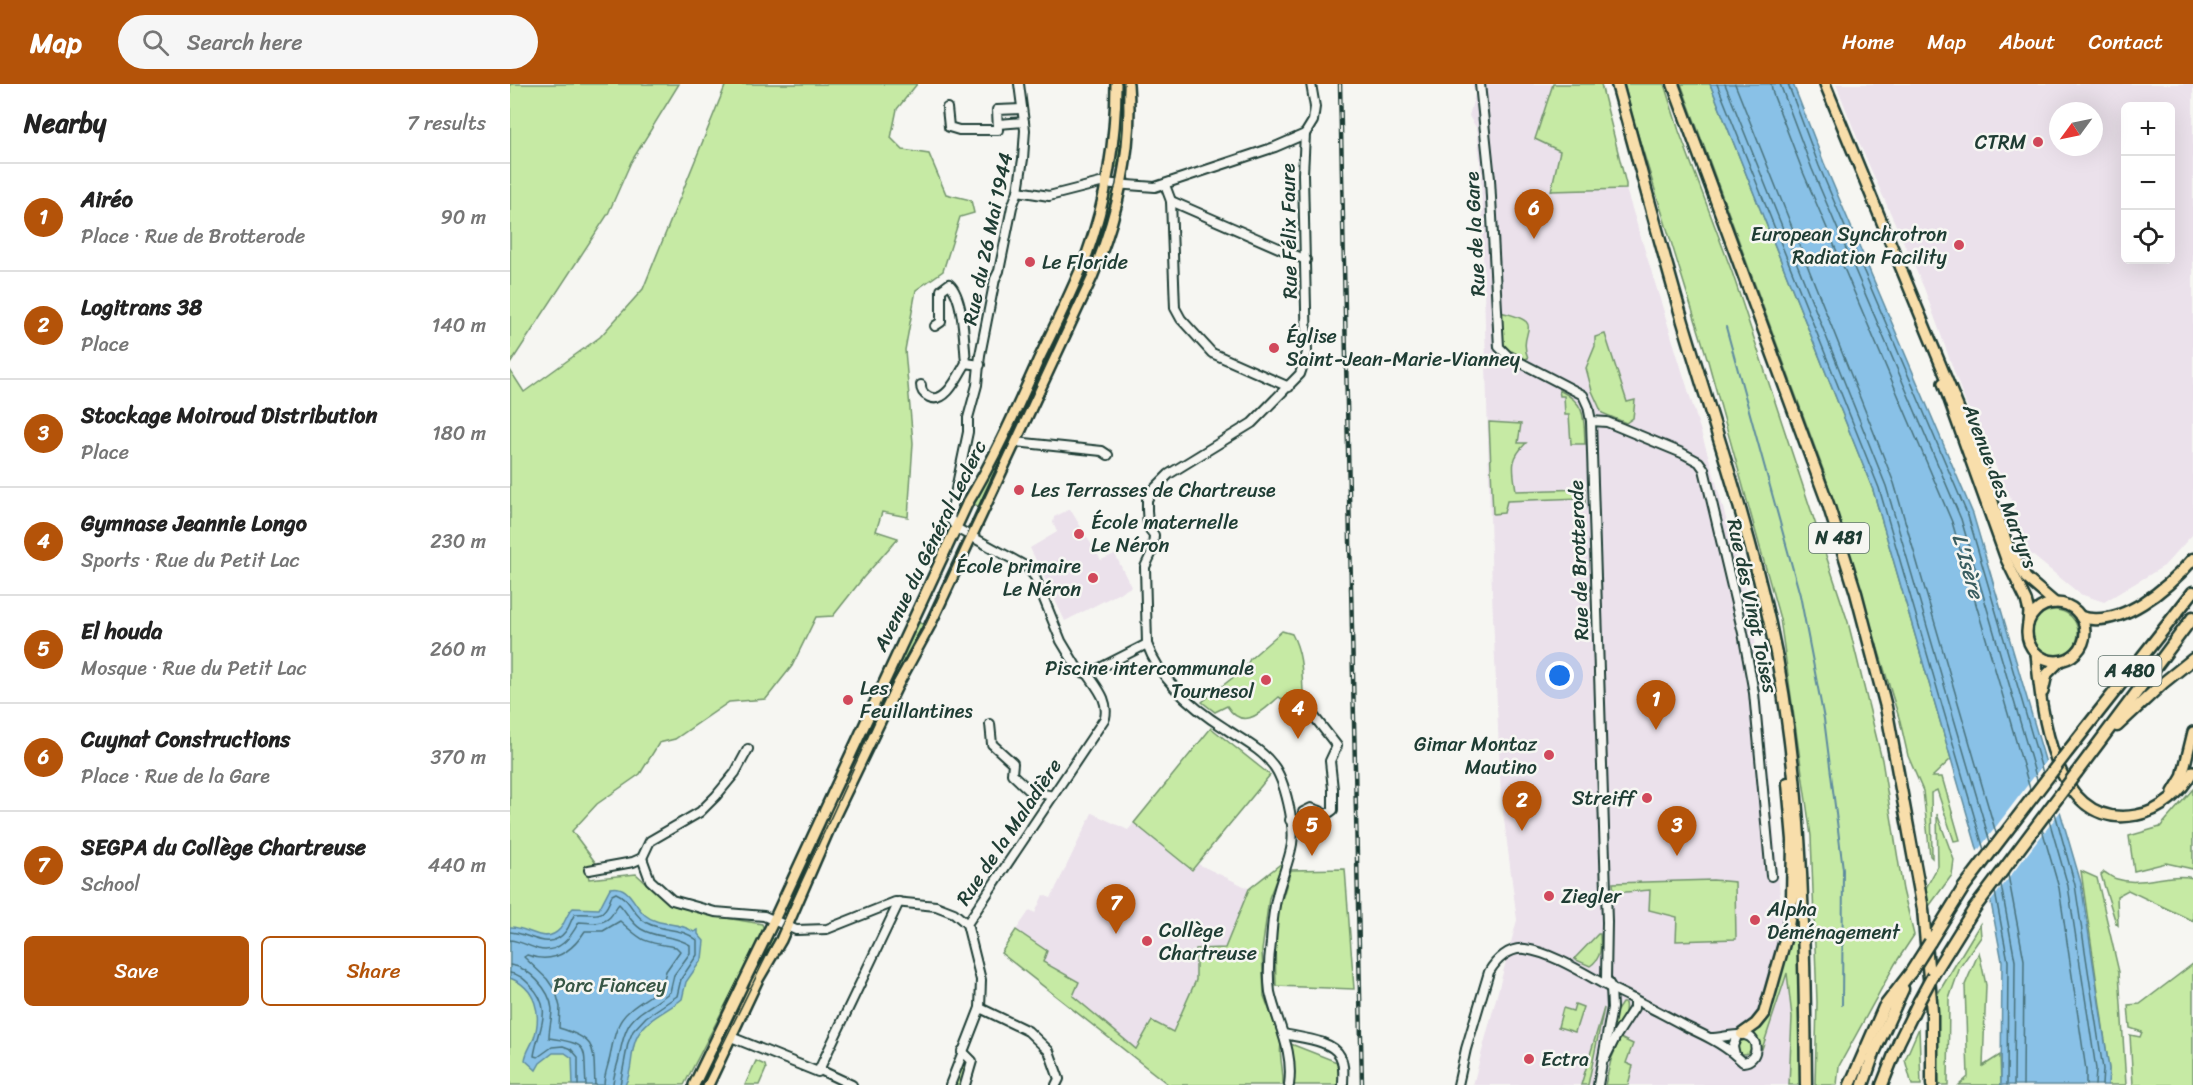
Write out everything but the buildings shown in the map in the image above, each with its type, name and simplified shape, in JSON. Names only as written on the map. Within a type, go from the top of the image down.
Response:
[{"type":"highway","points":[[1617,84],[1770,624],[1790,748],[1800,838],[1804,907],[1806,1085]]},
{"type":"highway","name":"N 481","points":[[1673,84],[1828,504],[1856,593],[1886,707],[1923,909],[1932,1012],[1932,1085]]},
{"type":"highway","points":[[2080,617],[2103,619],[2131,609],[2163,589],[2193,559]]},
{"type":"highway","name":"A 480","points":[[1863,1085],[1874,1053],[1911,972],[1964,887],[2193,592]]},
{"type":"highway","name":"A 480","points":[[1882,1085],[1919,1001],[1974,909],[2193,617]]},
{"type":"highway","points":[[1739,1035],[1756,1024],[1767,1007],[1787,933],[1792,900],[1793,840],[1770,624]]},
{"type":"highway","points":[[2103,738],[2193,659]]},
{"type":"highway","points":[[1850,1085],[1884,1007],[1911,972]]},
{"type":"main road","name":"Avenue du Général Leclerc","points":[[694,1085],[774,920],[967,504],[995,453],[1080,271],[1100,213],[1102,183],[1116,113],[1116,84]]},
{"type":"main road","name":"Avenue du Général Leclerc","points":[[708,1085],[757,981],[787,927],[836,813],[898,684],[930,625],[1098,261],[1121,184],[1128,125],[1128,84]]},
{"type":"main road","name":"Avenue des Martyrs","points":[[1825,84],[1973,443],[2007,543],[2026,578],[2055,603]]},
{"type":"main road","name":"Avenue des Martyrs","points":[[1937,360],[1947,396],[2006,559],[2026,600],[2029,612],[2028,624]]},
{"type":"main road","points":[[2036,653],[2051,661],[2060,661],[2076,652],[2082,645],[2084,626],[2074,609],[2055,603],[2038,609],[2028,624],[2028,639],[2036,653],[2042,701],[2061,772],[2066,783],[2082,801],[2097,811],[2115,816],[2131,816],[2148,812],[2178,793],[2193,771]]},
{"type":"main road","points":[[2042,701],[2047,674],[2060,661]]},
{"type":"main road","points":[[2169,799],[2182,777],[2193,732]]},
{"type":"street","name":"Rue du 26 Mai 1944","points":[[956,528],[951,523],[950,513],[968,432],[968,418],[995,279],[999,271],[1012,207],[1018,191],[1023,159],[1024,123],[1018,84]]},
{"type":"street","name":"Rue Félix Faure","points":[[1147,644],[1146,567],[1153,550],[1154,535],[1148,527],[1147,500],[1151,492],[1169,474],[1252,423],[1300,374],[1307,353],[1303,174],[1305,134],[1313,120],[1315,107],[1311,84]]},
{"type":"street","name":"Rue de la Gare","points":[[1480,84],[1490,185],[1498,342],[1501,350],[1528,366]]},
{"type":"street","points":[[947,108],[949,128],[998,130],[997,111],[1022,109]]},
{"type":"street","points":[[998,124],[1024,123]]},
{"type":"street","points":[[1018,191],[1049,196],[1102,183],[1155,188],[1275,147],[1305,134]]},
{"type":"street","points":[[1165,185],[1171,201],[1175,308],[1181,319],[1212,353],[1289,387]]},
{"type":"street","points":[[1171,201],[1306,260]]},
{"type":"street","name":"Rue du 26 Mai 1944","points":[[935,326],[941,322],[941,290],[949,284],[958,299],[966,363]]},
{"type":"street","points":[[921,385],[921,390],[930,398],[937,399],[945,395],[966,363],[980,364]]},
{"type":"street","name":"Rue de Brotterode","points":[[1528,366],[1583,395],[1591,421],[1607,922],[1606,979],[1611,987],[1612,1008],[1603,1062]]},
{"type":"street","name":"Rue des Vingt Toises","points":[[1591,421],[1607,422],[1682,453],[1699,462],[1704,470],[1743,633],[1754,693],[1772,876]]},
{"type":"street","name":"Avenue du Général Leclerc","points":[[1015,442],[1102,451],[1108,455]]},
{"type":"street","points":[[956,528],[970,536]]},
{"type":"street","name":"Rue de la Maladière","points":[[642,858],[650,880],[672,900],[715,912],[764,916],[787,927],[803,930],[827,929],[895,902],[935,906],[954,913],[967,924],[1105,718],[1107,708],[1088,674],[1079,671],[1068,654],[1035,578],[1027,567],[970,536]]},
{"type":"street","points":[[1088,674],[1147,644],[1167,677],[1192,705],[1259,750],[1274,765],[1279,775],[1289,808],[1292,843],[1276,897],[1270,943],[1270,991],[1284,1034],[1288,1057],[1288,1085]]},
{"type":"street","points":[[1306,706],[1337,746],[1330,761],[1333,810],[1322,816],[1314,827],[1308,827],[1302,820],[1303,812],[1311,808],[1320,811],[1322,816]]},
{"type":"street","points":[[990,724],[992,744],[1013,763],[1012,774],[1030,791],[1053,796]]},
{"type":"street","points":[[589,870],[633,862],[642,858],[651,841],[700,812],[716,796],[738,768],[748,749]]},
{"type":"street","points":[[1290,820],[1302,820]]},
{"type":"street","points":[[820,1070],[899,902]]},
{"type":"street","points":[[950,1085],[980,1008],[981,980],[967,924]]},
{"type":"street","points":[[1458,1085],[1483,988],[1495,962],[1509,952],[1524,949],[1543,954],[1594,976],[1709,1038],[1741,1061],[1747,1062],[1755,1055],[1754,1042],[1747,1035],[1709,1038]]},
{"type":"street","points":[[1594,976],[1607,968]]},
{"type":"street","points":[[1598,1085],[1603,1062],[1634,1008],[1634,999]]},
{"type":"street","points":[[980,1008],[1029,1031],[1049,1051],[1059,1079],[1056,1085]]},
{"type":"street","points":[[1284,1034],[1333,1047],[1340,1055],[1343,1065],[1343,1085]]},
{"type":"street","points":[[1735,1055],[1733,1046],[1739,1035]]},
{"type":"street","points":[[731,1036],[818,1072],[820,1070],[852,1085]]},
{"type":"street","points":[[962,1051],[972,1061],[965,1085]]},
{"type":"shaded area","points":[[1472,84],[1553,84],[1535,138],[1560,151],[1551,191],[1626,189],[1713,471],[1753,618],[1792,1017],[1789,1085],[1473,1085],[1517,920],[1501,796],[1492,593],[1481,173],[1477,129],[1469,116],[1475,94]]},
{"type":"shaded area","points":[[1836,84],[2193,84],[2193,534],[2164,566],[2104,602],[2080,594],[2026,550],[2010,497],[1964,399],[1924,288],[1860,145]]},
{"type":"shaded area","points":[[1070,509],[1101,560],[1115,554],[1131,587],[1065,621],[1030,548],[1057,532],[1053,523],[1054,517]]},
{"type":"shaded area","name":"Collège Chartreuse","points":[[1092,813],[1128,830],[1134,823],[1192,871],[1198,864],[1269,898],[1262,951],[1198,964],[1196,980],[1172,1032],[1136,1049],[1073,996],[1016,930],[1030,910],[1035,913],[1043,895],[1051,898]]},
{"type":"green space","points":[[510,84],[679,84],[631,162],[608,214],[510,364]]},
{"type":"green space","name":"Parc Fiancey","points":[[726,84],[917,84],[897,109],[891,138],[903,150],[929,154],[946,194],[971,200],[974,213],[960,217],[943,271],[916,290],[905,350],[913,443],[908,517],[882,512],[876,531],[898,538],[833,616],[816,617],[792,666],[766,699],[729,702],[675,739],[659,743],[640,774],[597,804],[572,831],[598,866],[587,870],[589,879],[636,874],[675,906],[762,924],[764,930],[684,1085],[510,1085],[510,370],[524,392],[600,337],[643,289]]},
{"type":"green space","points":[[1118,84],[1126,84],[1121,168],[1111,166]]},
{"type":"green space","points":[[1553,84],[1601,84],[1626,189],[1551,191],[1560,151],[1535,139]]},
{"type":"green space","points":[[1624,84],[1664,84],[1679,131],[1732,272],[1848,622],[1882,760],[1903,890],[1914,935],[1895,964],[1839,1066],[1837,1085],[1815,1085],[1817,1002],[1811,836],[1780,619],[1708,361]]},
{"type":"green space","points":[[1681,84],[1710,84],[1873,490],[1951,759],[1932,777],[1942,777],[1960,840],[1954,841],[1937,790],[1931,793],[1932,858],[1923,791],[1908,756],[1900,721],[1824,472]]},
{"type":"green space","points":[[1108,193],[1116,195],[1096,260],[981,508],[972,503],[1020,408]]},
{"type":"green space","points":[[1500,312],[1515,316],[1528,324],[1525,348],[1528,358],[1525,359],[1512,351],[1509,352],[1503,346]]},
{"type":"green space","points":[[1605,334],[1627,402],[1635,400],[1633,418],[1626,423],[1602,413],[1592,391],[1586,368],[1595,346],[1595,337]]},
{"type":"green space","points":[[1559,390],[1574,400],[1582,412],[1585,444],[1571,444],[1569,415],[1565,415],[1564,396],[1560,396]]},
{"type":"green space","points":[[1489,422],[1521,424],[1518,443],[1526,443],[1515,460],[1513,470],[1516,491],[1585,489],[1585,504],[1582,505],[1581,498],[1507,501],[1504,513],[1493,514]]},
{"type":"green space","points":[[2055,610],[2071,617],[2078,633],[2071,649],[2055,656],[2039,649],[2032,633],[2039,617]]},
{"type":"green space","points":[[915,621],[927,626],[792,910],[783,906]]},
{"type":"green space","name":"Piscine intercommunale Tournesol","points":[[1282,631],[1292,634],[1298,648],[1303,692],[1287,703],[1279,697],[1260,713],[1247,718],[1240,718],[1233,714],[1227,706],[1215,712],[1202,702],[1245,668],[1250,659]]},
{"type":"green space","points":[[1211,728],[1270,775],[1192,870],[1134,823]]},
{"type":"green space","points":[[2193,789],[2193,869],[2166,863],[2134,871],[2129,836],[2160,827]]},
{"type":"green space","points":[[1937,814],[1954,860],[1952,875],[1927,909],[1926,888],[1938,866]]},
{"type":"green space","points":[[1283,862],[1269,898],[1262,951],[1264,996],[1275,1025],[1284,1034],[1280,1052],[1283,1085],[1169,1085],[1001,953],[1016,930],[1047,951],[1043,962],[1079,982],[1073,996],[1136,1049],[1152,1021],[1173,1032],[1196,980],[1196,949],[1225,948],[1249,889]]},
{"type":"green space","points":[[1345,869],[1354,989],[1276,986],[1275,942],[1279,909],[1291,870]]},
{"type":"green space","points":[[2081,871],[2097,878],[2119,972],[2126,1085],[2108,1085],[2109,1069]]},
{"type":"green space","points":[[2104,872],[2126,881],[2174,877],[2193,878],[2193,921],[2128,890],[2117,896],[2118,925],[2101,875]]},
{"type":"green space","points":[[1713,880],[1735,882],[1736,939],[1676,941],[1677,917],[1649,910],[1650,890],[1614,893],[1613,883]]},
{"type":"green space","points":[[1797,905],[1800,1085],[1789,1085],[1792,1017],[1787,973],[1762,1049],[1757,1038],[1751,1033],[1758,1027]]},
{"type":"green space","points":[[1980,924],[1981,937],[1960,967],[1949,999],[1948,1085],[1939,1085],[1934,1000]]},
{"type":"green space","points":[[1600,934],[1601,943],[1600,952],[1594,963],[1590,966],[1574,959]]},
{"type":"green space","points":[[769,937],[778,941],[705,1085],[697,1085]]},
{"type":"green space","points":[[1979,952],[1986,985],[1983,1066],[2000,1055],[2001,1085],[1959,1085],[1968,1077],[1965,985]]},
{"type":"green space","points":[[2193,964],[2193,1085],[2133,1085],[2130,1035],[2140,1037],[2142,1032],[2130,1028],[2128,1005],[2140,1004]]},
{"type":"green space","points":[[1622,1003],[1625,1003],[1626,1008],[1623,1017],[1610,1038],[1616,1012]]},
{"type":"green space","points":[[1575,1004],[1583,1007],[1575,1032],[1558,1027],[1563,1008],[1573,1011]]},
{"type":"green space","points":[[1604,1008],[1588,1085],[1581,1085]]},
{"type":"green space","points":[[1919,1028],[1921,1085],[1912,1085],[1905,1060]]},
{"type":"green space","points":[[1620,1038],[1633,1044],[1626,1063],[1633,1066],[1628,1085],[1605,1085],[1611,1060]]},
{"type":"green space","points":[[1744,1040],[1749,1042],[1751,1047],[1749,1052],[1744,1054],[1739,1052],[1737,1047],[1739,1042]]},
{"type":"green space","points":[[1291,1044],[1337,1062],[1340,1085],[1293,1085]]},
{"type":"green space","points":[[962,1051],[972,1061],[965,1085],[950,1085]]},
{"type":"green space","points":[[756,1061],[765,1065],[766,1069],[759,1085],[745,1085]]},
{"type":"water","name":"L'Isère","points":[[1710,84],[1793,84],[1824,163],[1973,514],[2081,883],[2109,1069],[2108,1085],[2001,1085],[2002,961],[1990,897],[1873,490]]},
{"type":"water","points":[[610,888],[627,892],[641,911],[651,919],[682,926],[694,932],[698,930],[698,934],[704,941],[702,959],[686,982],[682,999],[652,1019],[638,1035],[633,1047],[630,1073],[625,1085],[573,1085],[572,1058],[565,1053],[553,1053],[540,1063],[536,1070],[525,1060],[534,1038],[537,1011],[526,988],[510,978],[510,927],[542,936],[554,934],[560,929],[573,908],[599,909]]},
{"type":"pier","points":[[2048,758],[2063,808],[1988,905],[1976,853]]},
{"type":"waterway","points":[[1726,327],[1800,595],[1824,719],[1843,869],[1842,1005]]},
{"type":"tram line","points":[[703,1085],[782,924],[893,682],[926,624],[1088,275],[1116,184],[1124,84]]},
{"type":"railway","points":[[1340,84],[1362,1085]]},
{"type":"place","name":"CTRM","points":[[2038,142]]},
{"type":"place","name":"Cuynat Constructions","points":[[1534,239]]},
{"type":"place","name":"European Synchrotron Radiation Facility","points":[[1959,245]]},
{"type":"place","name":"Le Floride","points":[[1030,262]]},
{"type":"place","name":"Église Saint-Jean-Marie-Vianney","points":[[1274,348]]},
{"type":"place","name":"Les Terrasses de Chartreuse","points":[[1019,490]]},
{"type":"place","name":"École maternelle Le Néron","points":[[1079,534]]},
{"type":"place","name":"École primaire Le Néron","points":[[1093,578]]},
{"type":"place","name":"Piscine intercommunale Tournesol","points":[[1266,680]]},
{"type":"place","name":"Les Feuillantines","points":[[848,700]]},
{"type":"place","name":"Airéo","points":[[1656,730]]},
{"type":"place","name":"Gymnase Jeannie Longo","points":[[1298,739]]},
{"type":"place","name":"Gimar Montaz Mautino","points":[[1549,755]]},
{"type":"place","name":"Streiff","points":[[1647,798]]},
{"type":"place","name":"Logitrans 38","points":[[1522,831]]},
{"type":"place","name":"El houda","points":[[1312,856]]},
{"type":"place","name":"Stockage Moiroud Distribution","points":[[1677,856]]},
{"type":"place","name":"Ziegler","points":[[1549,896]]},
{"type":"place","name":"Alpha Déménagement","points":[[1755,920]]},
{"type":"place","name":"SEGPA du Collège Chartreuse","points":[[1116,934]]},
{"type":"place","name":"Collège Chartreuse","points":[[1147,941]]},
{"type":"place","name":"Ectra","points":[[1529,1059]]}]
